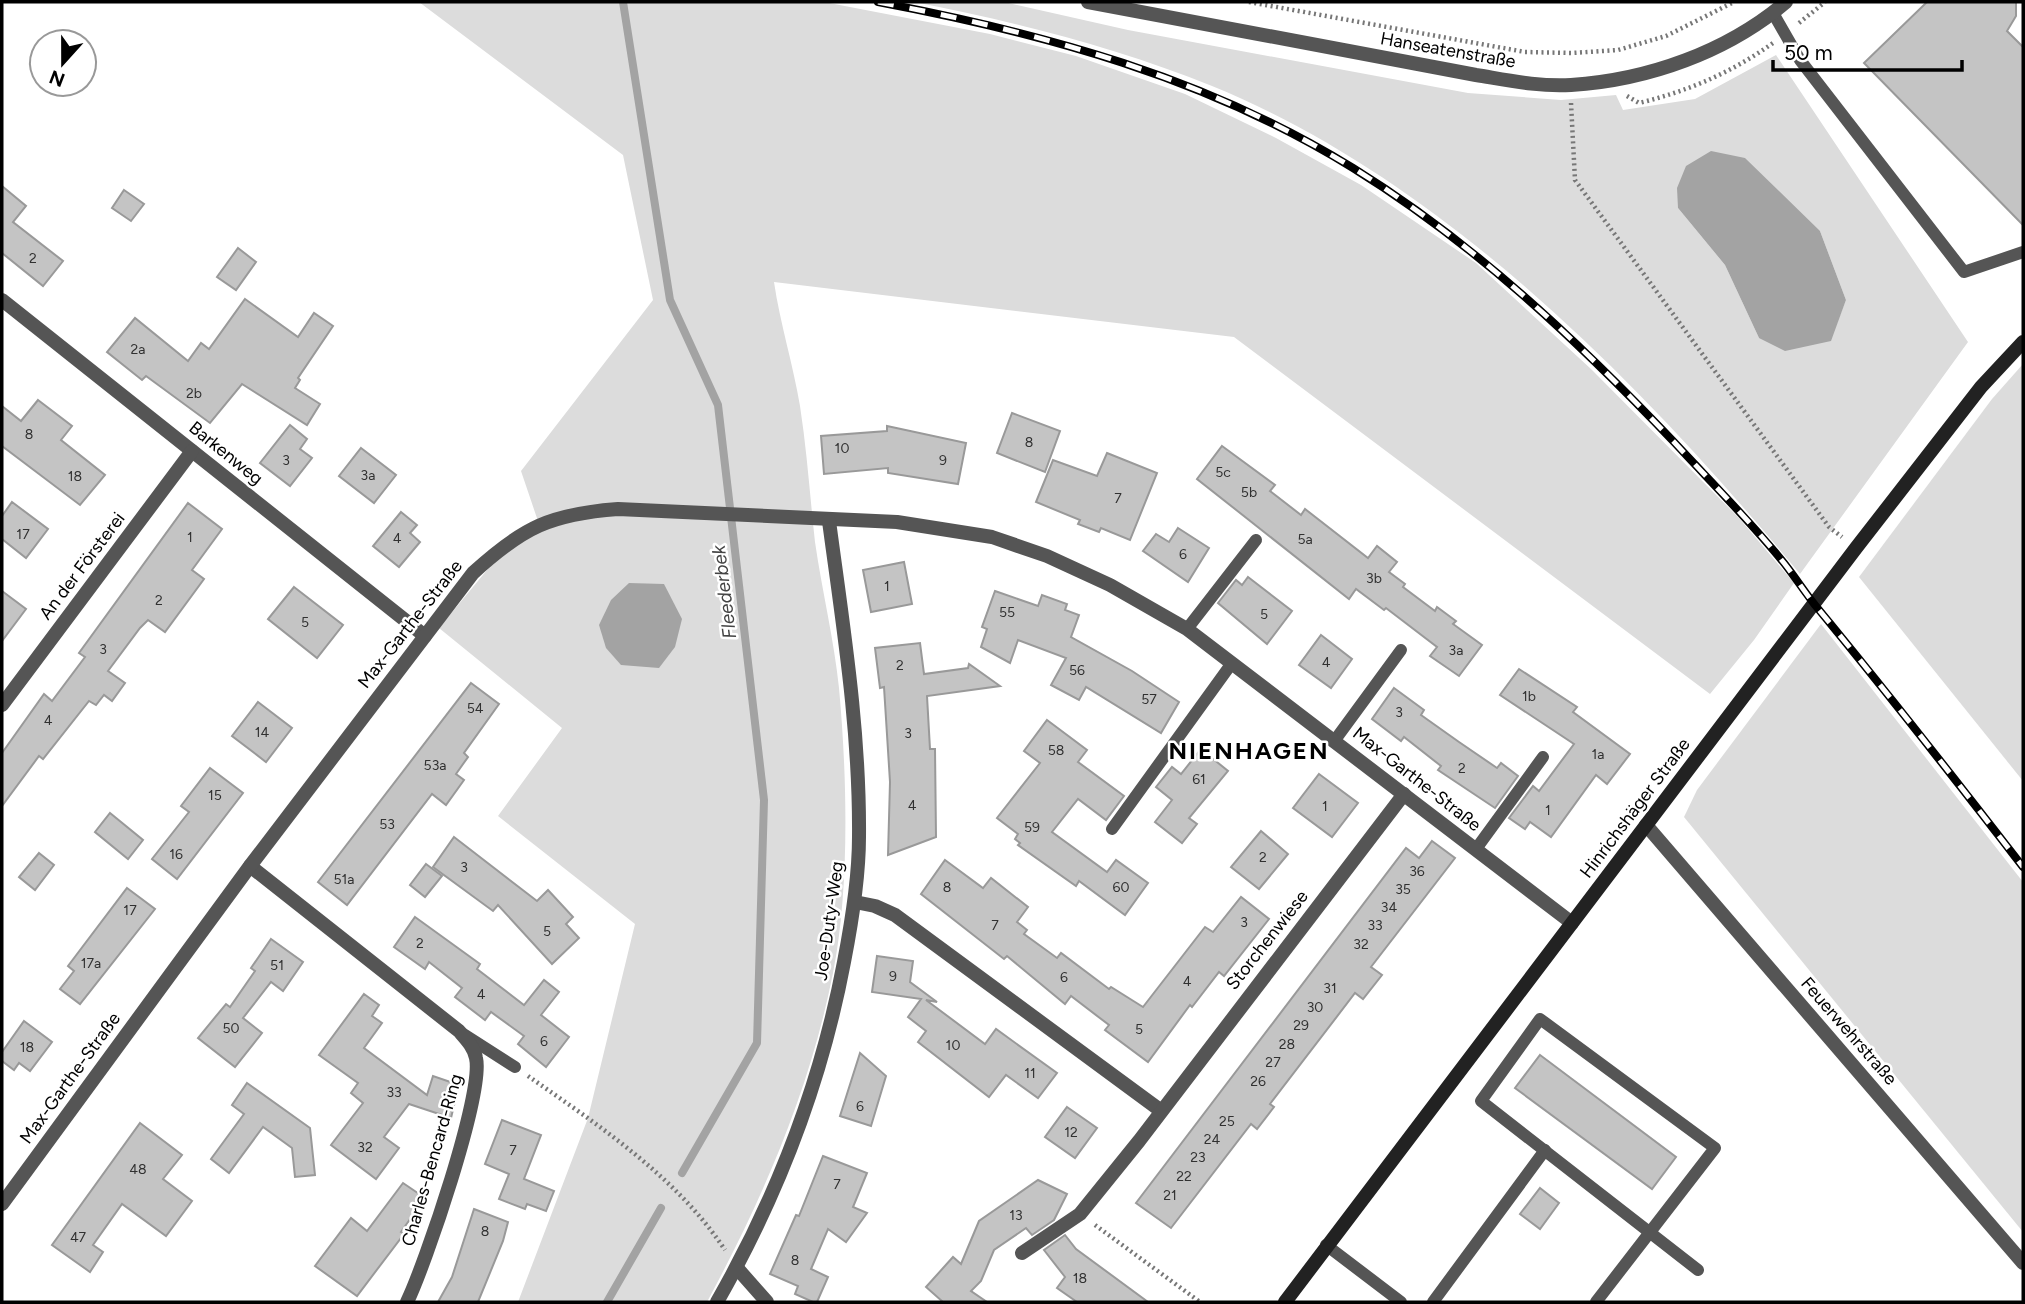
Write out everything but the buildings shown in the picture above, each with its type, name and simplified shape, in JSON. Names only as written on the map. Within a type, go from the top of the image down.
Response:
[{"type":"main road","name":"Hinrichshäger Straße","points":[[1285,1302],[1856,548],[1981,387],[2023,342]]},
{"type":"street","name":"Hanseatenstraße","points":[[1088,2],[1521,83],[1570,85],[1625,78],[1673,65],[1721,46],[1786,2]]},
{"type":"street","name":"Barkenweg","points":[[2,300],[425,636]]},
{"type":"street","name":"An der Försterei","points":[[2,705],[192,451]]},
{"type":"street","name":"Max-Garthe-Straße","points":[[2,1204],[250,866],[472,573],[503,544],[539,524],[573,513],[618,509],[829,521],[897,522],[992,537],[1047,556],[1110,585],[1187,629],[1572,923]]},
{"type":"street","name":"Joe-Duty-Weg","points":[[717,1302],[780,1181],[816,1082],[838,993],[855,902],[859,825],[852,683],[829,521]]},
{"type":"street","name":"Storchenwiese","points":[[1022,1254],[1080,1214],[1404,794]]},
{"type":"street","name":"Feuerwehrstraße","points":[[1646,825],[2023,1263]]},
{"type":"street","name":"Charles-Bencard-Ring","points":[[250,866],[459,1031],[472,1046],[477,1059],[475,1094],[426,1255],[407,1302]]},
{"type":"street","points":[[855,902],[875,906],[895,915],[1160,1110]]},
{"type":"street","points":[[737,1268],[766,1302]]},
{"type":"lane","points":[[1773,13],[1800,60],[1964,272],[2023,252]]},
{"type":"lane","points":[[1187,629],[1256,540]]},
{"type":"lane","name":"Max-Garthe-Straße","points":[[1335,740],[1401,650]]},
{"type":"lane","points":[[1112,829],[1233,663]]},
{"type":"lane","name":"Max-Garthe-Straße","points":[[1476,849],[1544,757]]},
{"type":"lane","points":[[1597,1302],[1651,1231],[1715,1148],[1541,1018],[1482,1101],[1651,1231],[1698,1270]]},
{"type":"lane","name":"Charles-Bencard-Ring","points":[[459,1031],[516,1068]]},
{"type":"lane","points":[[1433,1302],[1545,1150]]},
{"type":"lane","points":[[1326,1245],[1401,1302]]},
{"type":"path","points":[[1250,2],[1525,52],[1573,53],[1618,50],[1666,36],[1734,2]]},
{"type":"path","points":[[1570,85],[1574,180],[1829,527],[1856,548]]},
{"type":"path","points":[[516,1068],[588,1119],[677,1192],[711,1228],[737,1268]]},
{"type":"path","points":[[1080,1214],[1200,1302]]},
{"type":"shaded area","points":[[419,2],[824,2],[990,34],[1076,56],[1185,94],[1276,138],[1361,185],[1476,263],[1591,369],[1739,518],[1794,583],[1754,640],[1710,694],[1234,337],[774,282],[800,406],[815,542],[834,651],[842,722],[845,831],[842,905],[833,973],[823,1016],[798,1101],[782,1142],[747,1223],[707,1302],[518,1302],[588,1118],[635,924],[498,816],[562,728],[439,628],[497,558],[541,530],[521,471],[653,300],[623,155]]},
{"type":"shaded area","points":[[914,2],[1004,2],[1128,30],[1468,93],[1561,100],[1616,95],[1623,110],[1695,99],[1776,55],[1968,342],[1800,574],[1674,431],[1606,361],[1534,294],[1458,232],[1379,175],[1297,126],[1176,72],[1028,27]],"holes":[[[1678,208],[1820,231],[1846,300],[1830,341],[1759,338],[1725,265]]]},
{"type":"shaded area","points":[[1711,151],[1745,158],[1820,231],[1846,300],[1831,341],[1785,351],[1759,338],[1725,265],[1678,208],[1677,188],[1686,166]]},
{"type":"shaded area","points":[[2023,364],[2023,781],[1859,577],[1992,399]]},
{"type":"shaded area","points":[[629,583],[664,584],[682,619],[675,647],[659,668],[621,665],[606,648],[599,625],[611,600]]},
{"type":"shaded area","points":[[1821,624],[2023,882],[2023,1232],[1684,817],[1697,790]]},
{"type":"waterway","name":"Fleederbek","points":[[623,2],[670,300],[718,405],[764,800],[757,1043],[682,1173]]},
{"type":"waterway","name":"Fleederbek","points":[[607,1302],[661,1208]]},
{"type":"railway","points":[[878,2],[1063,44],[1182,84],[1241,108],[1298,136],[1398,197],[1440,228],[1482,260],[1600,366],[1744,517],[1784,563],[2023,867]]},
{"type":"district","name":"NIENHAGEN","points":[[1249,750]]}]
